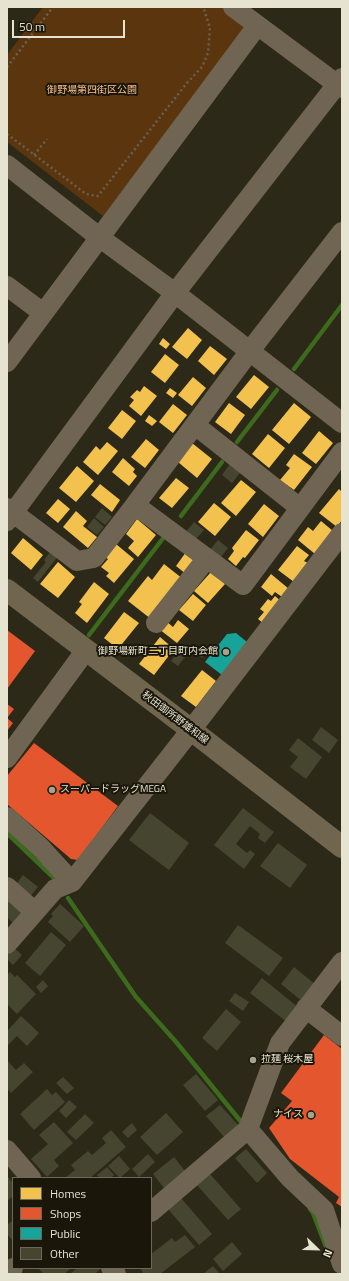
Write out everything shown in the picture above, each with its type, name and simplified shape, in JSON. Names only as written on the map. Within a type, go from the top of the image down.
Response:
[{"type":"main road","name":"秋田御所野雄和線","points":[[7,590],[342,847]]},
{"type":"street","points":[[233,7],[257,26],[340,83],[175,293],[9,514],[77,561],[94,558],[249,352],[342,232]]},
{"type":"street","points":[[7,362],[257,26]]},
{"type":"street","points":[[7,165],[342,423]]},
{"type":"street","points":[[7,286],[42,313]]},
{"type":"street","points":[[195,425],[300,508]]},
{"type":"street","points":[[135,505],[243,585],[342,452]]},
{"type":"street","points":[[7,944],[55,889],[72,882],[342,533]]},
{"type":"street","points":[[156,623],[207,558]]},
{"type":"street","points":[[7,758],[86,650]]},
{"type":"street","points":[[7,817],[41,848],[72,882]]},
{"type":"street","points":[[7,888],[35,912]]},
{"type":"street","points":[[152,1211],[248,1129],[280,1043],[342,962]]},
{"type":"street","points":[[306,1008],[342,1036]]},
{"type":"street","points":[[248,1129],[290,1178],[324,1210],[342,1264]]},
{"type":"street","points":[[7,1150],[30,1177]]},
{"type":"path","points":[[7,67],[53,7]]},
{"type":"path","points":[[7,134],[86,194],[98,196],[182,89],[202,66],[208,53],[210,28],[204,9],[201,7]]},
{"type":"path","points":[[34,155],[46,139]]},
{"type":"green space","name":"御野場第四街区公園","points":[[43,7],[222,7],[247,26],[103,216],[7,142],[7,55]]},
{"type":"building: Homes","points":[[188,328],[202,340],[187,359],[172,347]]},
{"type":"building: Homes","points":[[163,338],[170,344],[166,349],[159,344]]},
{"type":"building: Homes","points":[[210,346],[227,359],[214,375],[198,361]]},
{"type":"building: Homes","points":[[165,354],[179,365],[165,383],[151,372]]},
{"type":"building: Homes","points":[[254,375],[269,387],[251,409],[236,397]]},
{"type":"building: Homes","points":[[193,377],[206,388],[192,406],[178,395]]},
{"type":"building: Homes","points":[[144,386],[157,396],[141,416],[129,406],[134,400],[130,397],[137,390],[140,392]]},
{"type":"building: Homes","points":[[170,388],[177,393],[173,398],[166,393]]},
{"type":"building: Homes","points":[[229,403],[245,415],[231,434],[215,422]]},
{"type":"building: Homes","points":[[294,403],[311,417],[289,444],[272,430]]},
{"type":"building: Homes","points":[[173,404],[187,415],[173,433],[159,422]]},
{"type":"building: Homes","points":[[122,410],[136,421],[122,439],[108,428]]},
{"type":"building: Homes","points":[[149,415],[157,421],[152,426],[145,421]]},
{"type":"building: Homes","points":[[319,431],[333,443],[316,464],[302,453]]},
{"type":"building: Homes","points":[[268,434],[285,448],[269,468],[252,454]]},
{"type":"building: Homes","points":[[146,439],[159,450],[145,468],[131,457]]},
{"type":"building: Homes","points":[[107,442],[118,451],[98,475],[83,462],[96,446],[100,450]]},
{"type":"building: Homes","points":[[192,443],[212,459],[197,478],[178,462]]},
{"type":"building: Homes","points":[[294,454],[312,467],[294,490],[280,480],[290,468],[286,465]]},
{"type":"building: Homes","points":[[123,458],[135,469],[133,472],[137,476],[129,486],[112,472]]},
{"type":"building: Homes","points":[[77,466],[94,481],[76,502],[59,488]]},
{"type":"building: Homes","points":[[176,478],[189,488],[172,508],[159,498]]},
{"type":"building: Homes","points":[[241,480],[256,492],[236,516],[221,503]]},
{"type":"building: Homes","points":[[100,484],[120,500],[112,512],[91,495]]},
{"type":"building: Homes","points":[[339,489],[342,492],[342,520],[337,527],[319,513]]},
{"type":"building: Homes","points":[[58,499],[70,509],[58,523],[46,513]]},
{"type":"building: Homes","points":[[214,503],[231,517],[215,536],[198,522]]},
{"type":"building: Homes","points":[[264,504],[279,516],[263,537],[248,524]]},
{"type":"building: Homes","points":[[76,511],[87,521],[83,526],[97,537],[88,548],[63,527]]},
{"type":"building: Homes","points":[[137,519],[156,535],[138,557],[128,548],[134,541],[126,534]]},
{"type":"building: Homes","points":[[321,521],[333,531],[315,554],[298,540],[308,527],[313,531]]},
{"type":"building: Homes","points":[[246,530],[259,540],[245,558],[243,557],[236,566],[228,559],[234,551],[232,548]]},
{"type":"building: Homes","points":[[23,538],[43,555],[31,570],[11,553]]},
{"type":"building: Homes","points":[[116,544],[134,559],[114,583],[106,576],[109,573],[101,567],[108,559],[105,557]]},
{"type":"building: Homes","points":[[297,546],[309,555],[304,561],[308,563],[294,582],[278,570]]},
{"type":"building: Homes","points":[[186,552],[197,561],[186,574],[176,566]]},
{"type":"building: Homes","points":[[58,562],[75,577],[58,598],[40,584]]},
{"type":"building: Homes","points":[[164,564],[183,579],[151,619],[128,601],[148,576],[152,580]]},
{"type":"building: Homes","points":[[211,572],[225,584],[208,603],[194,591]]},
{"type":"building: Homes","points":[[271,574],[289,589],[282,597],[275,592],[272,596],[261,587]]},
{"type":"building: Homes","points":[[94,582],[109,594],[87,623],[75,613],[82,604],[79,602]]},
{"type":"building: Homes","points":[[193,594],[206,605],[193,621],[179,610]]},
{"type":"building: Homes","points":[[275,596],[282,602],[264,624],[258,619],[264,612],[260,609],[268,599],[271,601]]},
{"type":"building: Homes","points":[[124,612],[139,623],[118,649],[104,638]]},
{"type":"building: Homes","points":[[178,620],[189,629],[177,643],[159,629],[166,621],[173,627]]},
{"type":"building: Homes","points":[[160,637],[174,649],[154,675],[139,664]]},
{"type":"building: Homes","points":[[202,670],[216,681],[196,707],[181,696]]},
{"type":"building: Shops","points":[[7,630],[35,651],[7,689]]},
{"type":"building: Shops","points":[[7,704],[14,709],[7,718]]},
{"type":"building: Shops","points":[[7,718],[13,723],[7,731]]},
{"type":"building: Shops","name":"スーパードラッグMEGA","points":[[34,743],[118,806],[78,860],[71,859],[7,804],[7,776]]},
{"type":"building: Shops","name":"ナイス","points":[[324,1035],[342,1049],[342,1207],[336,1203],[339,1197],[290,1159],[269,1128],[292,1101],[281,1093]]},
{"type":"building: Public","name":"御野場新町二丁目町内会館","points":[[236,633],[247,642],[222,675],[205,662],[227,634]]},
{"type":"building: Other","points":[[230,464],[240,473],[232,483],[222,475]]},
{"type":"building: Other","points":[[102,508],[112,517],[105,525],[95,517]]},
{"type":"building: Other","points":[[94,518],[104,527],[97,535],[87,527]]},
{"type":"building: Other","points":[[194,522],[204,530],[195,540],[186,532]]},
{"type":"building: Other","points":[[218,540],[228,548],[220,558],[210,550]]},
{"type":"building: Other","points":[[51,551],[58,556],[38,582],[33,578],[46,562],[44,560]]},
{"type":"building: Other","points":[[197,647],[205,654],[202,658],[194,652]]},
{"type":"building: Other","points":[[179,651],[185,657],[178,666],[171,661]]},
{"type":"building: Other","points":[[321,727],[338,740],[329,753],[312,740]]},
{"type":"building: Other","points":[[298,738],[322,757],[306,779],[290,767],[298,757],[289,750]]},
{"type":"building: Other","points":[[243,808],[274,832],[265,843],[258,838],[260,834],[250,826],[236,844],[247,853],[250,850],[255,854],[244,869],[214,845]]},
{"type":"building: Other","points":[[150,813],[189,843],[169,870],[129,840]]},
{"type":"building: Other","points":[[278,843],[307,865],[290,888],[260,866]]},
{"type":"building: Other","points":[[23,875],[38,887],[28,899],[14,887]]},
{"type":"building: Other","points":[[8,899],[23,911],[13,923],[7,917]]},
{"type":"building: Other","points":[[60,904],[84,926],[70,942],[48,922],[53,916],[51,914]]},
{"type":"building: Other","points":[[238,925],[283,958],[269,976],[225,943]]},
{"type":"building: Other","points":[[51,932],[66,945],[40,976],[25,963]]},
{"type":"building: Other","points":[[12,946],[22,955],[13,965],[7,959],[7,952]]},
{"type":"building: Other","points":[[294,967],[316,985],[303,1002],[281,984]]},
{"type":"building: Other","points":[[10,972],[15,977],[17,975],[36,994],[17,1014],[7,1004],[7,975]]},
{"type":"building: Other","points":[[262,978],[299,1008],[288,1023],[250,993]]},
{"type":"building: Other","points":[[43,980],[48,986],[41,993],[36,987]]},
{"type":"building: Other","points":[[235,993],[249,1002],[243,1011],[229,1001]]},
{"type":"building: Other","points":[[226,1009],[241,1022],[217,1051],[202,1038]]},
{"type":"building: Other","points":[[21,1016],[39,1033],[27,1046],[17,1036],[7,1046],[7,1031]]},
{"type":"building: Other","points":[[7,1060],[16,1070],[24,1063],[33,1072],[11,1093],[9,1090],[7,1092]]},
{"type":"building: Other","points":[[196,1074],[218,1100],[205,1111],[183,1085]]},
{"type":"building: Other","points":[[63,1077],[74,1088],[67,1094],[56,1083]]},
{"type":"building: Other","points":[[47,1089],[52,1095],[56,1092],[65,1102],[34,1130],[20,1114]]},
{"type":"building: Other","points":[[69,1100],[77,1107],[66,1118],[59,1111]]},
{"type":"building: Other","points":[[220,1105],[239,1126],[225,1138],[206,1116]]},
{"type":"building: Other","points":[[166,1113],[183,1132],[157,1155],[140,1137]]},
{"type":"building: Other","points":[[85,1114],[94,1123],[76,1140],[67,1132]]},
{"type":"building: Other","points":[[54,1122],[73,1143],[54,1160],[59,1166],[47,1177],[31,1159],[48,1144],[39,1135]]},
{"type":"building: Other","points":[[132,1123],[137,1130],[128,1138],[122,1132]]},
{"type":"building: Other","points":[[111,1130],[126,1147],[91,1177],[66,1177],[75,1170],[71,1165],[88,1151],[92,1155],[106,1143],[102,1138]]},
{"type":"building: Other","points":[[246,1149],[267,1173],[257,1183],[235,1158]]},
{"type":"building: Other","points":[[148,1154],[155,1162],[139,1177],[132,1169]]},
{"type":"building: Other","points":[[119,1156],[130,1169],[121,1177],[119,1177],[108,1166]]},
{"type":"building: Other","points":[[174,1157],[185,1171],[164,1188],[153,1174]]},
{"type":"building: Other","points":[[107,1167],[114,1175],[112,1177],[99,1177],[97,1175]]},
{"type":"building: Other","points":[[210,1174],[241,1209],[228,1220],[197,1185]]},
{"type":"building: Other","points":[[8,1177],[12,1182],[12,1197],[7,1201]]},
{"type":"building: Other","points":[[181,1198],[212,1234],[199,1245],[168,1209]]},
{"type":"building: Other","points":[[12,1221],[12,1240],[7,1234],[7,1225]]},
{"type":"building: Other","points":[[185,1235],[195,1247],[160,1274],[144,1274],[141,1269],[152,1269],[152,1253],[172,1238],[175,1242]]},
{"type":"building: Other","points":[[232,1242],[242,1254],[223,1271],[213,1259]]},
{"type":"building: Other","points":[[213,1266],[220,1274],[203,1274]]},
{"type":"building: Other","points":[[39,1269],[70,1269],[64,1274],[44,1274]]},
{"type":"building: Other","points":[[76,1269],[100,1269],[95,1274],[70,1274]]},
{"type":"waterway","points":[[294,369],[342,305]]},
{"type":"waterway","points":[[237,442],[277,390]]},
{"type":"waterway","points":[[181,516],[222,462]]},
{"type":"waterway","points":[[89,635],[164,537]]},
{"type":"waterway","points":[[7,833],[53,877]]},
{"type":"waterway","points":[[68,898],[136,997],[177,1043],[242,1123]]},
{"type":"waterway","points":[[310,1209],[313,1213],[328,1252]]},
{"type":"place","name":"御野場新町二丁目町内会館","points":[[226,652]]},
{"type":"place","name":"スーパードラッグMEGA","points":[[52,790]]},
{"type":"place","name":"拉麺 桜木屋","points":[[253,1060]]},
{"type":"place","name":"ナイス","points":[[311,1115]]}]
